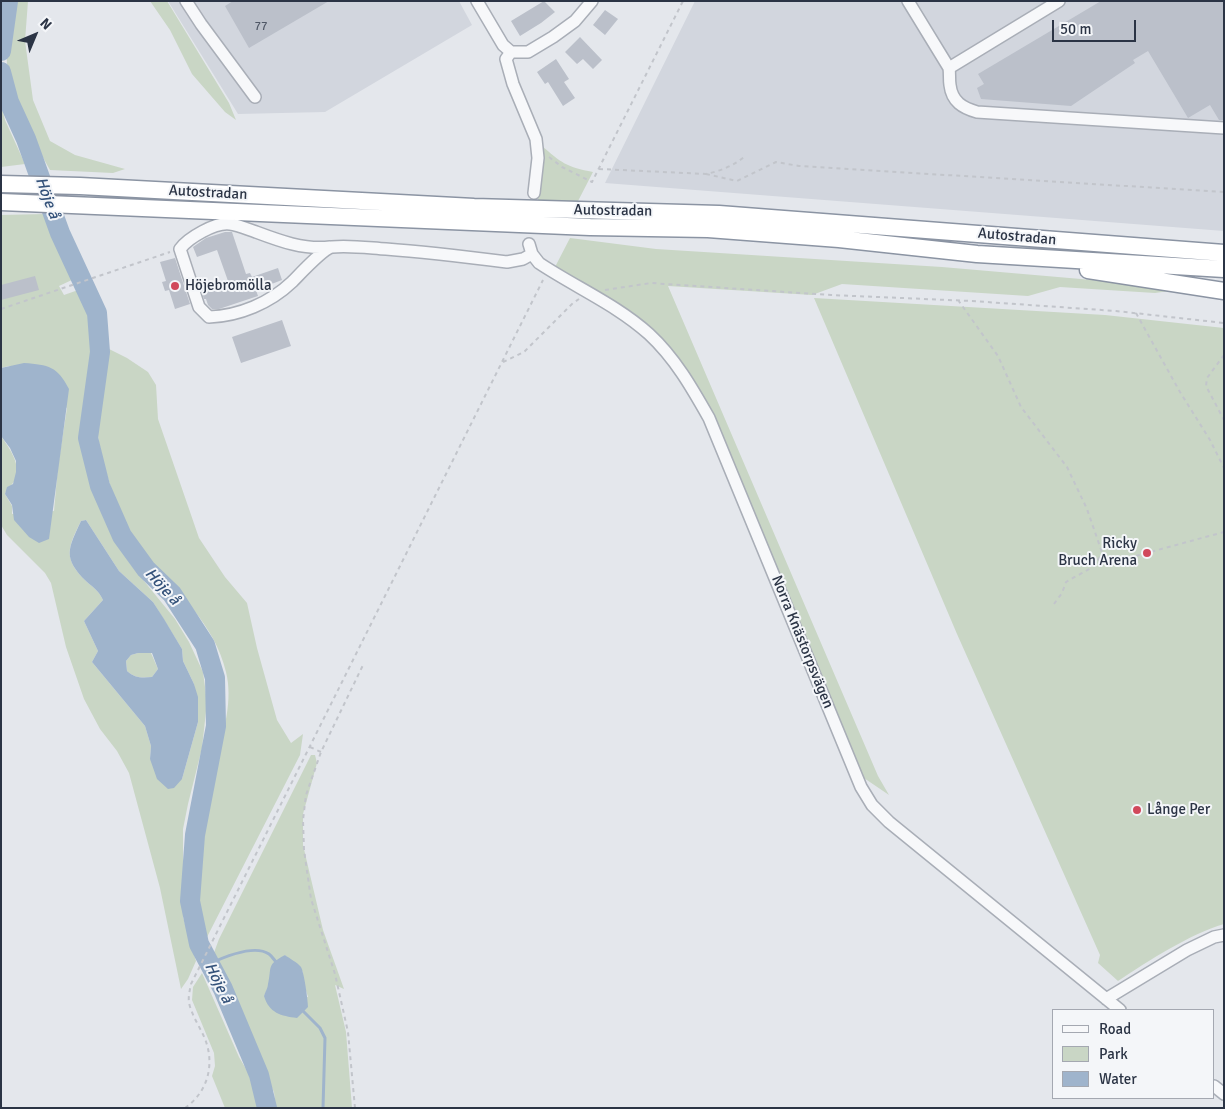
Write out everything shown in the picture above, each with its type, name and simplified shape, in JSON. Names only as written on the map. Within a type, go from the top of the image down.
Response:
[{"type":"highway","name":"Autostradan","points":[[7,185],[80,186],[474,207],[719,214],[1224,253]]},
{"type":"highway","name":"Autostradan","points":[[8,202],[590,227],[708,229],[839,239],[977,254],[1224,269]]},
{"type":"highway","points":[[1147,248],[1224,242]]},
{"type":"highway","points":[[977,254],[1224,291]]},
{"type":"street","points":[[186,1],[255,97]]},
{"type":"street","points":[[477,1],[503,45],[511,52],[528,52],[553,37],[575,21],[592,1]]},
{"type":"street","points":[[908,1],[949,68],[950,86],[954,99],[963,108],[977,112],[1224,128]]},
{"type":"street","points":[[949,68],[1060,1]]},
{"type":"street","points":[[511,52],[506,59],[513,84],[536,139],[538,158],[534,193]]},
{"type":"street","points":[[228,223],[294,245],[317,249],[330,247],[269,300],[242,312],[222,317],[209,317],[199,307],[180,249],[186,241],[211,228],[228,223]]},
{"type":"street","name":"Norra Knästorpsvägen","points":[[330,247],[364,247],[507,262],[523,259],[530,249],[539,262],[629,319],[648,334],[680,369],[709,418],[770,562],[861,787],[872,805],[889,822],[1119,1009]]},
{"type":"street","points":[[1106,999],[1187,950],[1224,934]]},
{"type":"path","points":[[536,139],[544,154],[556,163],[592,182],[683,1]]},
{"type":"path","points":[[706,174],[716,172],[736,163],[744,157]]},
{"type":"path","points":[[599,168],[706,174],[737,181],[743,180],[776,162],[799,166],[1224,192]]},
{"type":"path","points":[[1,308],[76,285],[180,249]]},
{"type":"path","points":[[185,1108],[200,1093],[207,1082],[210,1065],[210,1054],[205,1038],[189,1003],[191,984],[549,269]]},
{"type":"path","points":[[503,362],[524,352],[573,302],[603,290],[651,283],[831,295],[958,300],[1136,313],[1224,322]]},
{"type":"path","points":[[958,300],[998,356],[1021,407],[1066,467],[1086,509],[1106,564],[1224,532]]},
{"type":"path","points":[[1136,313],[1180,392],[1210,440],[1224,468]]},
{"type":"path","points":[[1224,355],[1207,378],[1206,386],[1224,420]]},
{"type":"path","points":[[1054,604],[1062,593],[1066,582],[1092,569],[1098,562],[1102,551]]},
{"type":"path","points":[[355,1108],[348,1032],[335,974],[311,898],[304,850],[303,820],[306,795],[321,752],[364,663]]},
{"type":"path","points":[[310,747],[321,752]]},
{"type":"shaded area","points":[[168,1],[459,1],[472,25],[325,112],[238,114]]},
{"type":"shaded area","points":[[695,1],[1224,1],[1224,231],[605,183]]},
{"type":"green space","points":[[13,1],[28,1],[25,41],[33,100],[50,141],[75,155],[125,169],[113,173],[50,170],[25,124],[8,75],[8,38]]},
{"type":"green space","points":[[150,1],[167,1],[229,103],[236,120],[225,112],[192,74],[170,30]]},
{"type":"green space","points":[[1,104],[5,120],[25,164],[1,167]]},
{"type":"green space","points":[[541,145],[565,163],[593,172],[577,203],[538,200]]},
{"type":"green space","points":[[45,214],[74,279],[59,286],[64,295],[81,289],[90,314],[96,342],[92,388],[85,416],[83,437],[91,478],[101,504],[104,519],[131,565],[175,619],[189,642],[203,672],[207,702],[202,748],[183,829],[183,862],[185,872],[183,917],[196,961],[181,989],[160,888],[129,773],[117,751],[100,729],[84,699],[66,647],[51,583],[45,573],[7,535],[1,525],[1,436],[13,455],[17,471],[15,480],[5,494],[12,506],[12,514],[54,511],[58,466],[67,408],[9,366],[1,368],[1,215]],"holes":[[[86,520],[119,571],[153,602],[182,649],[183,661],[194,684],[198,722],[182,779],[150,759],[151,746],[145,726],[92,662],[98,651],[84,621],[103,600],[98,592],[79,574],[71,560],[70,547],[81,521]]]},
{"type":"green space","points":[[570,238],[656,249],[942,267],[1182,289],[1155,293],[1060,287],[1028,296],[842,284],[812,295],[668,286],[878,776],[889,795],[861,776],[727,447],[667,347],[555,267]]},
{"type":"green space","points":[[814,298],[1105,315],[1224,328],[1224,924],[1183,941],[1118,981],[1098,963],[1100,955],[957,634]]},
{"type":"green space","points":[[107,348],[148,372],[156,385],[158,419],[199,538],[225,577],[247,603],[277,720],[291,743],[303,734],[300,755],[206,939],[197,914],[196,878],[217,757],[227,715],[228,683],[221,655],[204,623],[182,595],[146,556],[130,533],[118,509],[98,437],[99,402]]},
{"type":"green space","points":[[151,653],[158,669],[152,677],[138,677],[127,671],[126,661],[131,655]]},
{"type":"green space","points":[[311,755],[315,755],[317,763],[303,814],[303,845],[323,930],[344,989],[335,985],[346,1032],[352,1108],[276,1108],[274,1092],[254,1053],[230,992],[212,958],[219,939]],"holes":[[[285,955],[303,972],[303,981],[308,997],[264,996]]]},
{"type":"green space","points":[[202,973],[239,1057],[259,1091],[262,1108],[225,1108],[212,1076],[215,1066],[214,1053],[192,1000],[193,987]]},
{"type":"water","points":[[24,363],[51,368],[65,381],[69,389],[49,539],[39,543],[29,537],[14,520],[12,505],[5,494],[7,487],[13,484],[16,461],[10,448],[1,436],[1,368]]},
{"type":"water","points":[[86,520],[119,571],[153,602],[182,649],[183,661],[198,697],[198,722],[182,779],[174,788],[168,789],[157,779],[150,759],[151,746],[145,726],[92,662],[98,651],[84,621],[103,600],[98,592],[79,574],[71,560],[71,546],[81,521]],"holes":[[[152,653],[158,669],[152,677],[138,677],[127,671],[126,661],[131,655]]]},
{"type":"water","points":[[285,955],[301,967],[305,980],[308,1007],[297,1018],[276,1013],[266,1002],[264,996],[268,987],[272,964]]},
{"type":"building","points":[[233,1],[329,1],[249,48],[225,6]]},
{"type":"building","points":[[544,1],[555,12],[520,36],[511,21]]},
{"type":"building","points":[[1101,1],[1224,1],[1224,120],[1219,120],[1210,105],[1188,118],[1148,51],[1133,60],[1135,63],[1071,106],[981,99],[977,88],[984,84],[978,74]]},
{"type":"building","points":[[605,10],[618,19],[605,35],[593,25]]},
{"type":"building","points":[[580,37],[602,60],[593,69],[583,59],[577,64],[565,52]]},
{"type":"building","points":[[556,59],[569,79],[564,82],[575,98],[563,106],[548,82],[545,84],[537,72]]},
{"type":"building","points":[[225,232],[232,232],[246,274],[250,273],[252,277],[278,268],[282,280],[256,290],[258,296],[219,309],[212,309],[206,299],[204,299],[201,290],[228,281],[217,250],[197,257],[193,247],[206,238]]},
{"type":"building","name":"Höjebromölla","points":[[175,258],[190,304],[175,309],[169,290],[165,291],[162,282],[166,281],[160,262]]},
{"type":"building","points":[[35,276],[39,290],[1,300],[1,285]]},
{"type":"building","points":[[282,320],[291,346],[241,363],[232,337]]},
{"type":"waterway","name":"Höje å","points":[[1,51],[8,1]]},
{"type":"waterway","name":"Höje å","points":[[1,72],[9,102],[26,139],[60,233],[97,313],[100,352],[88,438],[100,486],[122,536],[146,569],[172,594],[205,645],[215,678],[216,726],[195,835],[190,901],[199,944],[223,989],[259,1075],[267,1108]]},
{"type":"waterway","points":[[209,964],[239,953],[255,950],[269,954],[277,963]]},
{"type":"waterway","points":[[302,1010],[320,1028],[325,1038],[323,1108]]},
{"type":"place","name":"Höjebromölla","points":[[175,286]]},
{"type":"place","name":"Ricky Bruch Arena","points":[[1147,553]]},
{"type":"place","name":"Långe Per","points":[[1137,810]]}]
